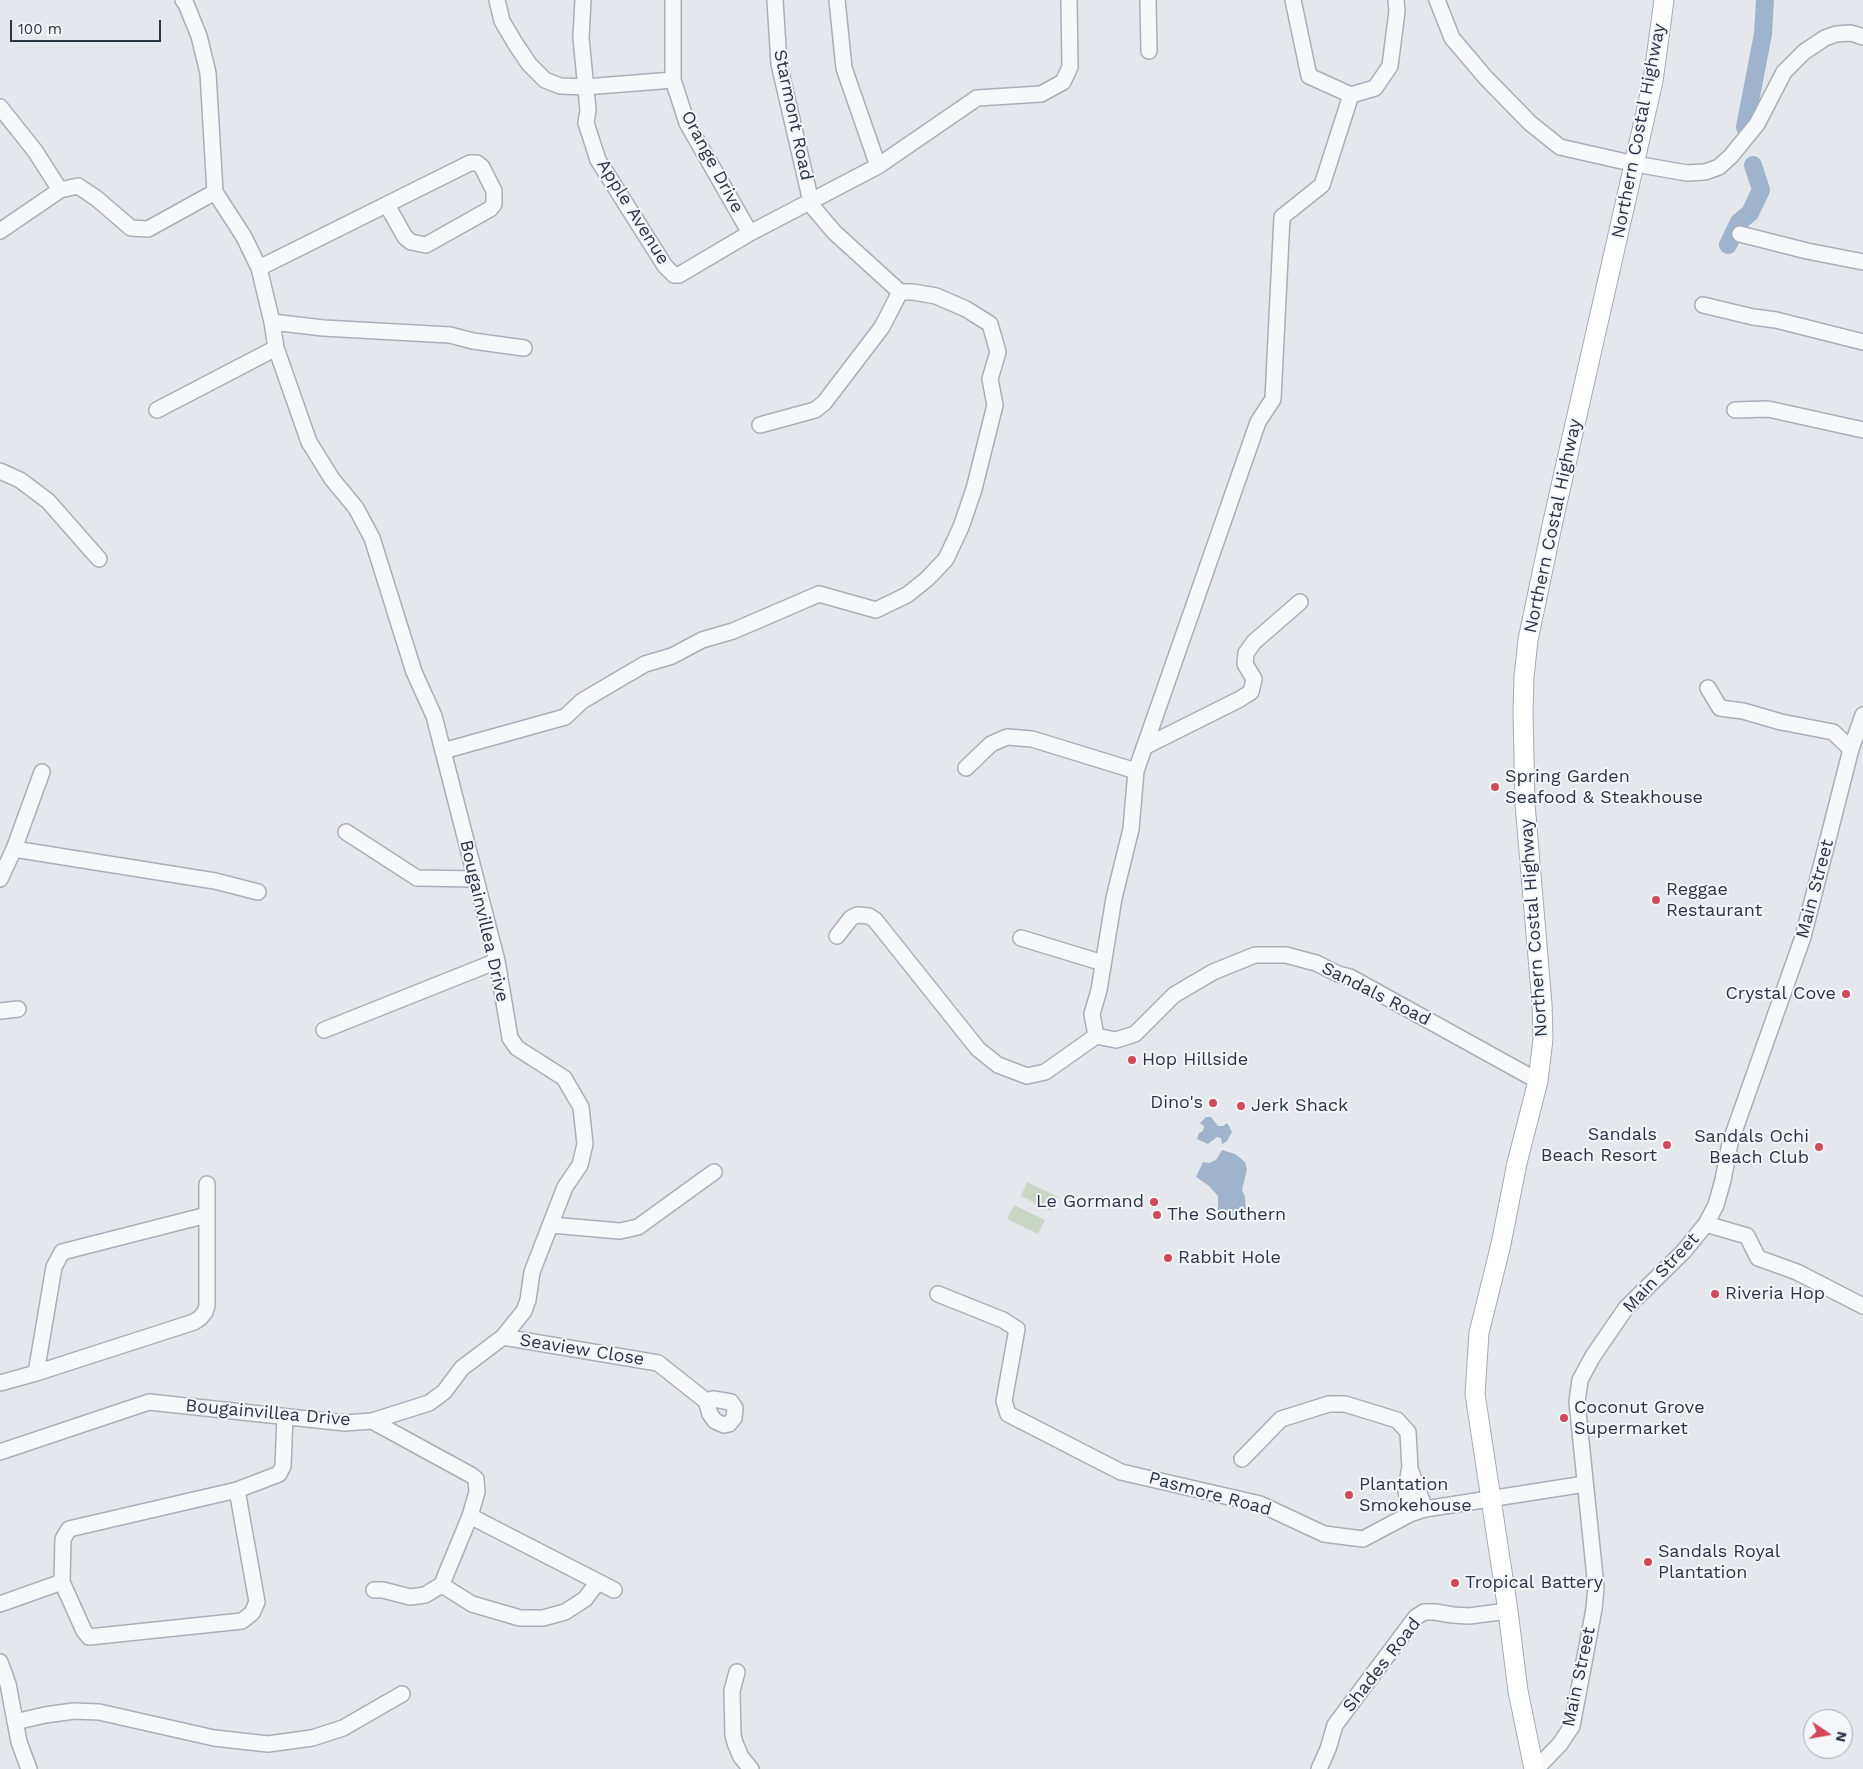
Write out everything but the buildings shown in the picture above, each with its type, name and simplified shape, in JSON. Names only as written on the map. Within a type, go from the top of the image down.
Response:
[{"type":"main road","name":"Northern Costal Highway","points":[[1535,1769],[1518,1691],[1492,1500],[1475,1394],[1479,1333],[1501,1244],[1517,1163],[1538,1081],[1542,1039],[1542,1004],[1525,804],[1524,677],[1528,640],[1553,521],[1653,81],[1664,0]]},
{"type":"street","name":"Bougainvillea Drive","points":[[0,1452],[148,1402],[345,1423],[372,1421],[429,1402],[444,1392],[462,1368],[503,1337],[524,1311],[528,1300],[532,1272],[566,1187],[580,1165],[584,1144],[581,1108],[564,1078],[517,1048],[510,1038],[497,962],[434,716],[414,672],[372,538],[356,508],[332,479],[309,442],[276,348],[259,268],[244,237],[215,192],[208,73],[199,36],[183,0]]},
{"type":"street","points":[[497,0],[502,21],[529,64],[545,80],[560,86],[585,87],[673,80]]},
{"type":"street","name":"Apple Avenue","points":[[583,0],[581,38],[588,110],[586,123],[598,160],[665,266],[674,275],[679,275],[750,233]]},
{"type":"street","name":"Orange Drive","points":[[673,0],[673,80],[687,123],[750,233]]},
{"type":"street","name":"Starmont Road","points":[[775,0],[778,64],[812,206],[834,232],[900,292]]},
{"type":"street","points":[[837,0],[844,68],[878,166]]},
{"type":"street","points":[[750,233],[878,166],[977,98],[1041,94],[1063,82],[1070,67],[1069,0]]},
{"type":"street","points":[[1148,0],[1149,51]]},
{"type":"street","points":[[1293,0],[1309,76],[1351,95],[1375,88],[1390,66],[1397,10],[1396,0]]},
{"type":"street","points":[[1437,0],[1452,38],[1486,78],[1530,123],[1560,147],[1635,164],[1687,173],[1706,172],[1719,167],[1731,156],[1757,124],[1784,72],[1804,52],[1825,38],[1836,34],[1851,33],[1863,37]]},
{"type":"street","points":[[837,936],[851,918],[857,915],[869,916],[875,920],[978,1049],[998,1064],[1027,1076],[1045,1072],[1096,1036],[1092,1014],[1114,898],[1131,828],[1136,771],[1258,422],[1273,399],[1282,217],[1322,185],[1351,95]]},
{"type":"street","points":[[0,107],[35,151],[60,190]]},
{"type":"street","points":[[259,268],[470,163],[477,163],[482,167],[494,191],[495,199],[490,209],[426,245],[411,242],[406,237],[387,205]]},
{"type":"street","points":[[0,231],[60,190],[78,186],[96,198],[131,228],[148,229],[215,192]]},
{"type":"street","points":[[1740,234],[1807,251],[1863,262]]},
{"type":"street","points":[[443,751],[565,718],[582,700],[645,664],[672,656],[702,640],[733,631],[819,594],[876,610],[907,595],[927,579],[946,558],[961,527],[974,489],[995,405],[990,379],[998,352],[990,324],[966,309],[936,296],[900,292],[882,326],[824,403],[815,410],[760,425]]},
{"type":"street","points":[[1703,305],[1753,317],[1776,320],[1863,342]]},
{"type":"street","points":[[272,322],[323,328],[450,335],[473,341],[524,348]]},
{"type":"street","points":[[156,410],[276,348]]},
{"type":"street","points":[[1734,410],[1768,409],[1863,430]]},
{"type":"street","points":[[0,472],[20,480],[48,501],[100,559]]},
{"type":"street","points":[[1144,746],[1251,692],[1254,679],[1245,664],[1246,653],[1254,642],[1300,602]]},
{"type":"street","points":[[1708,688],[1720,708],[1743,711],[1781,722],[1833,732],[1852,749]]},
{"type":"street","name":"Main Street","points":[[1535,1769],[1560,1744],[1572,1726],[1594,1609],[1596,1586],[1577,1402],[1580,1380],[1593,1356],[1626,1308],[1673,1264],[1706,1224],[1716,1205],[1730,1143],[1802,937],[1852,749],[1863,715]]},
{"type":"street","points":[[966,768],[991,744],[1007,737],[1032,739],[1136,771]]},
{"type":"street","points":[[0,879],[14,850],[42,772]]},
{"type":"street","points":[[346,832],[417,878],[475,878]]},
{"type":"street","points":[[14,850],[215,881],[258,892]]},
{"type":"street","points":[[1021,938],[1103,963]]},
{"type":"street","name":"Sandals Road","points":[[1096,1036],[1116,1040],[1135,1034],[1174,995],[1213,972],[1255,956],[1286,956],[1316,963],[1338,974],[1350,977],[1538,1081]]},
{"type":"street","points":[[324,1030],[497,962]]},
{"type":"street","points":[[0,1011],[18,1009]]},
{"type":"street","points":[[551,1225],[620,1231],[638,1227],[714,1172]]},
{"type":"street","points":[[0,1383],[194,1322],[200,1318],[207,1306],[207,1184]]},
{"type":"street","points":[[36,1373],[54,1267],[62,1252],[207,1215]]},
{"type":"street","points":[[1706,1224],[1747,1236],[1758,1258],[1797,1272],[1863,1306]]},
{"type":"street","name":"Pasmore Road","points":[[938,1294],[1003,1320],[1017,1329],[1004,1401],[1008,1414],[1121,1472],[1260,1504],[1324,1534],[1363,1539],[1418,1511],[1585,1484]]},
{"type":"street","name":"Seaview Close","points":[[503,1337],[658,1363],[706,1401]]},
{"type":"street","points":[[1242,1459],[1281,1419],[1329,1404],[1345,1404],[1397,1420],[1408,1432],[1410,1469],[1418,1511]]},
{"type":"street","points":[[237,1490],[257,1602],[252,1613],[242,1621],[89,1637],[84,1631],[62,1582],[64,1539],[69,1529],[237,1490],[279,1474],[283,1466],[284,1417]]},
{"type":"street","points":[[372,1421],[471,1475],[476,1479],[478,1486],[470,1516],[443,1584],[426,1595],[410,1597],[383,1590],[374,1590]]},
{"type":"street","points":[[470,1516],[614,1590]]},
{"type":"street","points":[[0,1604],[62,1582]]},
{"type":"street","points":[[443,1584],[472,1604],[520,1618],[543,1618],[565,1612],[585,1600],[598,1582]]},
{"type":"street","name":"Shades Road","points":[[1319,1769],[1328,1749],[1335,1725],[1416,1617],[1424,1612],[1469,1616],[1508,1611]]},
{"type":"street","points":[[0,1662],[8,1684],[6,1707],[15,1722],[19,1742],[29,1769]]},
{"type":"street","points":[[737,1672],[732,1691],[733,1734],[741,1757],[751,1769]]},
{"type":"street","points":[[15,1722],[45,1715],[99,1712],[214,1738],[268,1744],[312,1738],[344,1728],[402,1694]]},
{"type":"green space","points":[[1027,1182],[1058,1197],[1051,1211],[1021,1196]]},
{"type":"green space","points":[[1014,1205],[1045,1220],[1038,1234],[1007,1219]]},
{"type":"water","points":[[1206,1117],[1211,1117],[1218,1126],[1223,1126],[1227,1123],[1232,1132],[1227,1141],[1222,1144],[1221,1138],[1217,1137],[1208,1144],[1197,1139],[1204,1126],[1200,1123]]},
{"type":"water","points":[[1222,1150],[1235,1154],[1245,1162],[1247,1169],[1242,1190],[1246,1209],[1242,1219],[1239,1218],[1233,1221],[1216,1212],[1218,1209],[1218,1196],[1209,1186],[1196,1177],[1203,1162],[1209,1163],[1216,1160]]},
{"type":"waterway","points":[[1745,127],[1763,34],[1765,0]]},
{"type":"waterway","points":[[1728,245],[1739,222],[1750,213],[1761,190],[1753,165]]},
{"type":"place","name":"Spring Garden Seafood & Steakhouse","points":[[1495,787]]},
{"type":"place","name":"Reggae Restaurant","points":[[1656,900]]},
{"type":"place","name":"Crystal Cove","points":[[1846,994]]},
{"type":"place","name":"Hop Hillside","points":[[1132,1060]]},
{"type":"place","name":"Dino's","points":[[1213,1103]]},
{"type":"place","name":"Jerk Shack","points":[[1241,1106]]},
{"type":"place","name":"Sandals Beach Resort","points":[[1667,1145]]},
{"type":"place","name":"Sandals Ochi Beach Club","points":[[1819,1147]]},
{"type":"place","name":"Le Gormand","points":[[1154,1202]]},
{"type":"place","name":"The Southern","points":[[1157,1215]]},
{"type":"place","name":"Rabbit Hole","points":[[1168,1258]]},
{"type":"place","name":"Riveria Hop","points":[[1715,1294]]},
{"type":"place","name":"Coconut Grove Supermarket","points":[[1564,1418]]},
{"type":"place","name":"Plantation Smokehouse","points":[[1349,1495]]},
{"type":"place","name":"Sandals Royal Plantation","points":[[1648,1562]]},
{"type":"place","name":"Tropical Battery","points":[[1455,1583]]}]
